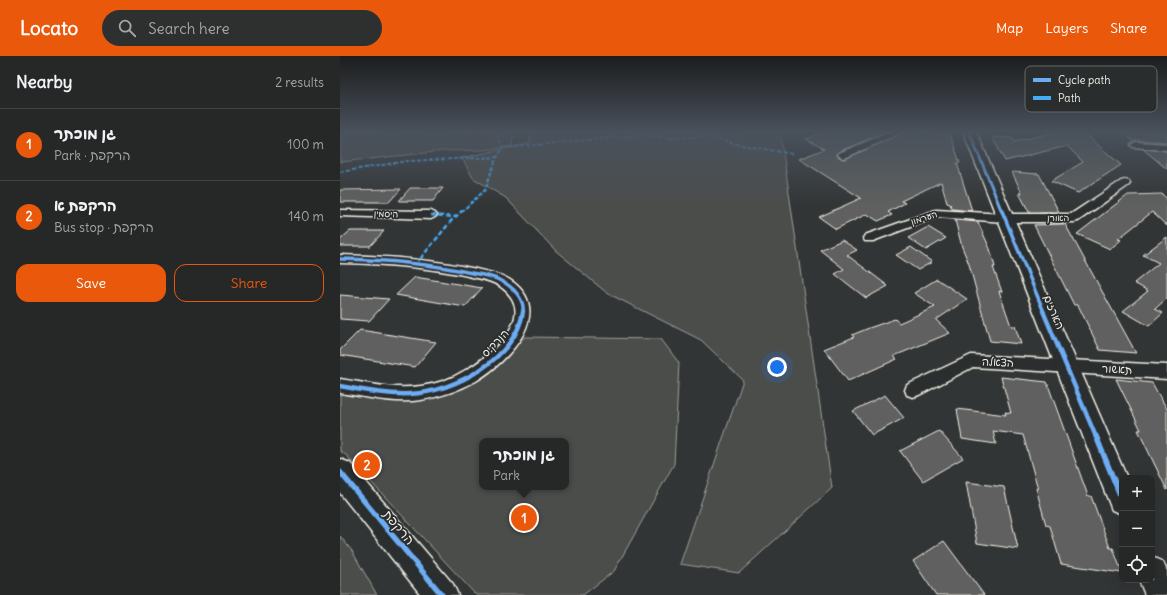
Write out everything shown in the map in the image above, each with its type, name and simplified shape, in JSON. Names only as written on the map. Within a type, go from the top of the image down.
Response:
[{"type":"street","name":"הארזים","points":[[979,156],[1119,493]]},
{"type":"street","name":"האורן","points":[[1004,218],[1074,218],[1124,183]]},
{"type":"street","name":"היסמין","points":[[340,213],[431,215]]},
{"type":"street","name":"הערמון","points":[[869,238],[936,213],[1004,218]]},
{"type":"street","name":"הנרקיס","points":[[340,259],[412,264],[463,270],[492,277],[506,283],[518,293],[524,306],[517,333],[504,349],[490,362],[469,377],[440,388],[421,393],[392,395],[340,386]]},
{"type":"street","name":"הצאלה","points":[[913,390],[971,361],[1066,366]]},
{"type":"street","name":"תאשור","points":[[1066,366],[1167,372]]},
{"type":"street","name":"הרקפת","points":[[340,472],[442,595]]},
{"type":"street","points":[[1155,580],[1161,595]]},
{"type":"shaded area","points":[[340,156],[395,156],[340,162]]},
{"type":"shaded area","points":[[470,156],[784,156],[832,488],[739,573],[680,564],[743,380],[701,340],[607,293],[556,251],[506,198],[473,178],[462,158]]},
{"type":"shaded area","points":[[525,337],[661,339],[679,363],[674,464],[614,571],[583,595],[476,595],[346,455],[340,451],[340,392],[415,398],[474,380]]},
{"type":"shaded area","points":[[340,536],[352,551],[377,595],[340,595]]},
{"type":"building","points":[[806,156],[839,156],[843,159],[849,156],[958,156],[960,163],[957,163],[972,211],[952,209],[950,204],[947,203],[941,182],[901,201],[905,203],[888,212],[892,215],[878,221],[867,214],[836,229],[819,217],[861,198],[799,159]]},
{"type":"building","points":[[1002,156],[1025,156],[1005,161]]},
{"type":"building","points":[[1077,156],[1111,156],[1121,165],[1078,193],[1051,181],[1083,162]]},
{"type":"building","points":[[1152,156],[1167,156],[1167,169]]},
{"type":"building","points":[[1012,172],[1039,174],[1059,212],[1029,212],[1019,193],[1022,193]]},
{"type":"building","points":[[410,188],[443,188],[433,201],[399,201]]},
{"type":"building","points":[[401,189],[389,202],[340,202],[340,190]]},
{"type":"building","points":[[1162,194],[1167,199],[1167,226],[1152,212],[1118,239],[1121,240],[1110,249],[1077,234],[1128,195]]},
{"type":"building","points":[[955,220],[978,222],[990,249],[995,267],[993,267],[1002,292],[999,291],[1011,326],[1015,326],[1021,344],[990,341],[969,264],[962,247]]},
{"type":"building","points":[[1065,224],[1136,353],[1100,350],[1078,305],[1074,305],[1034,225]]},
{"type":"building","points":[[928,227],[946,238],[926,250],[908,238]]},
{"type":"building","points":[[350,231],[384,231],[370,246],[340,246],[340,240]]},
{"type":"building","points":[[1167,237],[1167,298],[1155,309],[1163,313],[1149,326],[1123,311],[1148,291],[1134,283],[1159,263],[1143,255]]},
{"type":"building","points":[[842,240],[857,250],[847,255],[888,286],[866,298],[835,274],[844,269],[820,250]]},
{"type":"building","points":[[911,247],[932,262],[918,270],[896,255]]},
{"type":"building","points":[[415,277],[482,288],[465,307],[396,295]]},
{"type":"building","points":[[937,279],[967,299],[936,320],[950,333],[894,356],[897,359],[848,381],[824,349],[854,337],[852,335],[869,328],[895,319],[899,323],[935,307],[914,293]]},
{"type":"building","points":[[340,295],[389,299],[369,321],[340,319]]},
{"type":"building","points":[[360,330],[436,342],[415,367],[340,355],[340,350]]},
{"type":"building","points":[[1001,377],[1047,382],[1088,496],[1091,496],[1110,548],[1113,548],[1119,565],[1119,573],[1061,564],[1050,526],[1046,525],[1023,435],[993,431],[996,444],[962,439],[957,409],[1006,415],[1005,412],[1011,413]]},
{"type":"building","points":[[1116,379],[1152,383],[1167,409],[1167,490],[1138,430],[1141,430]]},
{"type":"building","points":[[885,395],[904,418],[872,435],[853,411]]},
{"type":"building","points":[[939,431],[963,458],[923,481],[900,451]]},
{"type":"building","points":[[966,482],[1004,487],[1018,549],[977,543]]},
{"type":"building","points":[[944,541],[984,595],[936,595],[913,561]]},
{"type":"marked path","points":[[416,264],[451,221],[485,190],[498,156]]},
{"type":"marked path","points":[[340,172],[407,161],[498,157]]},
{"type":"marked path","points":[[431,215],[455,217]]},
{"type":"cycle path","points":[[979,156],[1119,493]]},
{"type":"cycle path","points":[[340,259],[392,261],[444,267],[489,276],[507,284],[519,296],[523,308],[522,322],[515,335],[505,348],[481,369],[459,382],[433,390],[411,394],[380,392],[340,386]]},
{"type":"cycle path","points":[[340,472],[442,595]]},
{"type":"place","name":"הרקפת א","points":[[367,465]]},
{"type":"place","name":"גן מוכתר","points":[[524,518]]}]
